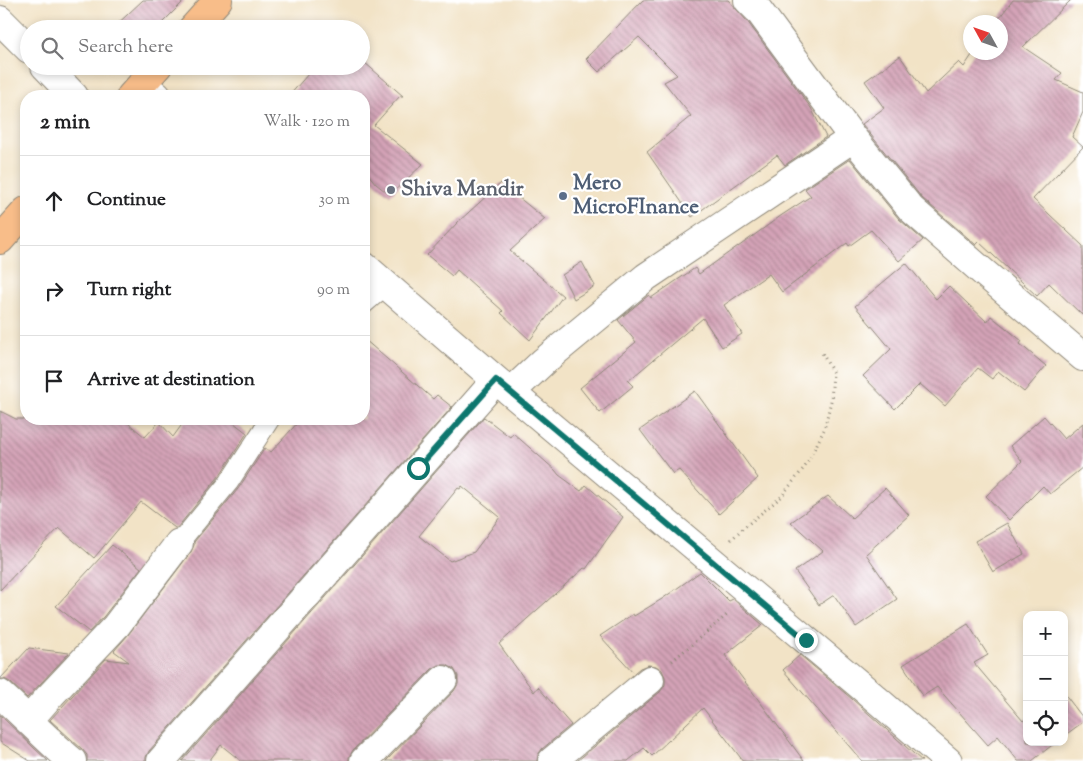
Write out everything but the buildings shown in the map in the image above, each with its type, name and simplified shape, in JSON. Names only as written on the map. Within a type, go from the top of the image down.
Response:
[{"type":"highway","points":[[200,20],[218,0]]},
{"type":"highway","points":[[0,240],[20,218]]},
{"type":"street","points":[[748,0],[759,11],[853,138],[911,209],[1083,357]]},
{"type":"street","points":[[0,20],[20,41]]},
{"type":"street","points":[[54,75],[68,90]]},
{"type":"street","points":[[161,761],[503,386],[544,361],[646,277],[853,138]]},
{"type":"street","points":[[370,271],[503,386],[948,761]]},
{"type":"street","points":[[29,720],[116,626],[180,543]]},
{"type":"street","points":[[364,761],[443,680]]},
{"type":"street","points":[[552,761],[650,680]]},
{"type":"street","points":[[0,694],[72,761]]},
{"type":"lane","points":[[370,299],[386,284]]},
{"type":"lane","points":[[180,543],[229,482],[266,425]]},
{"type":"path","points":[[710,559],[781,497],[811,456],[824,430],[831,401],[833,373],[820,351]]},
{"type":"path","points":[[650,680],[751,594]]},
{"type":"place","name":"Shiva Mandir","points":[[391,190]]},
{"type":"place","name":"Mero MicroFInance","points":[[563,196]]},
{"type":"route","points":[[418,468],[496,380],[806,640]]}]
